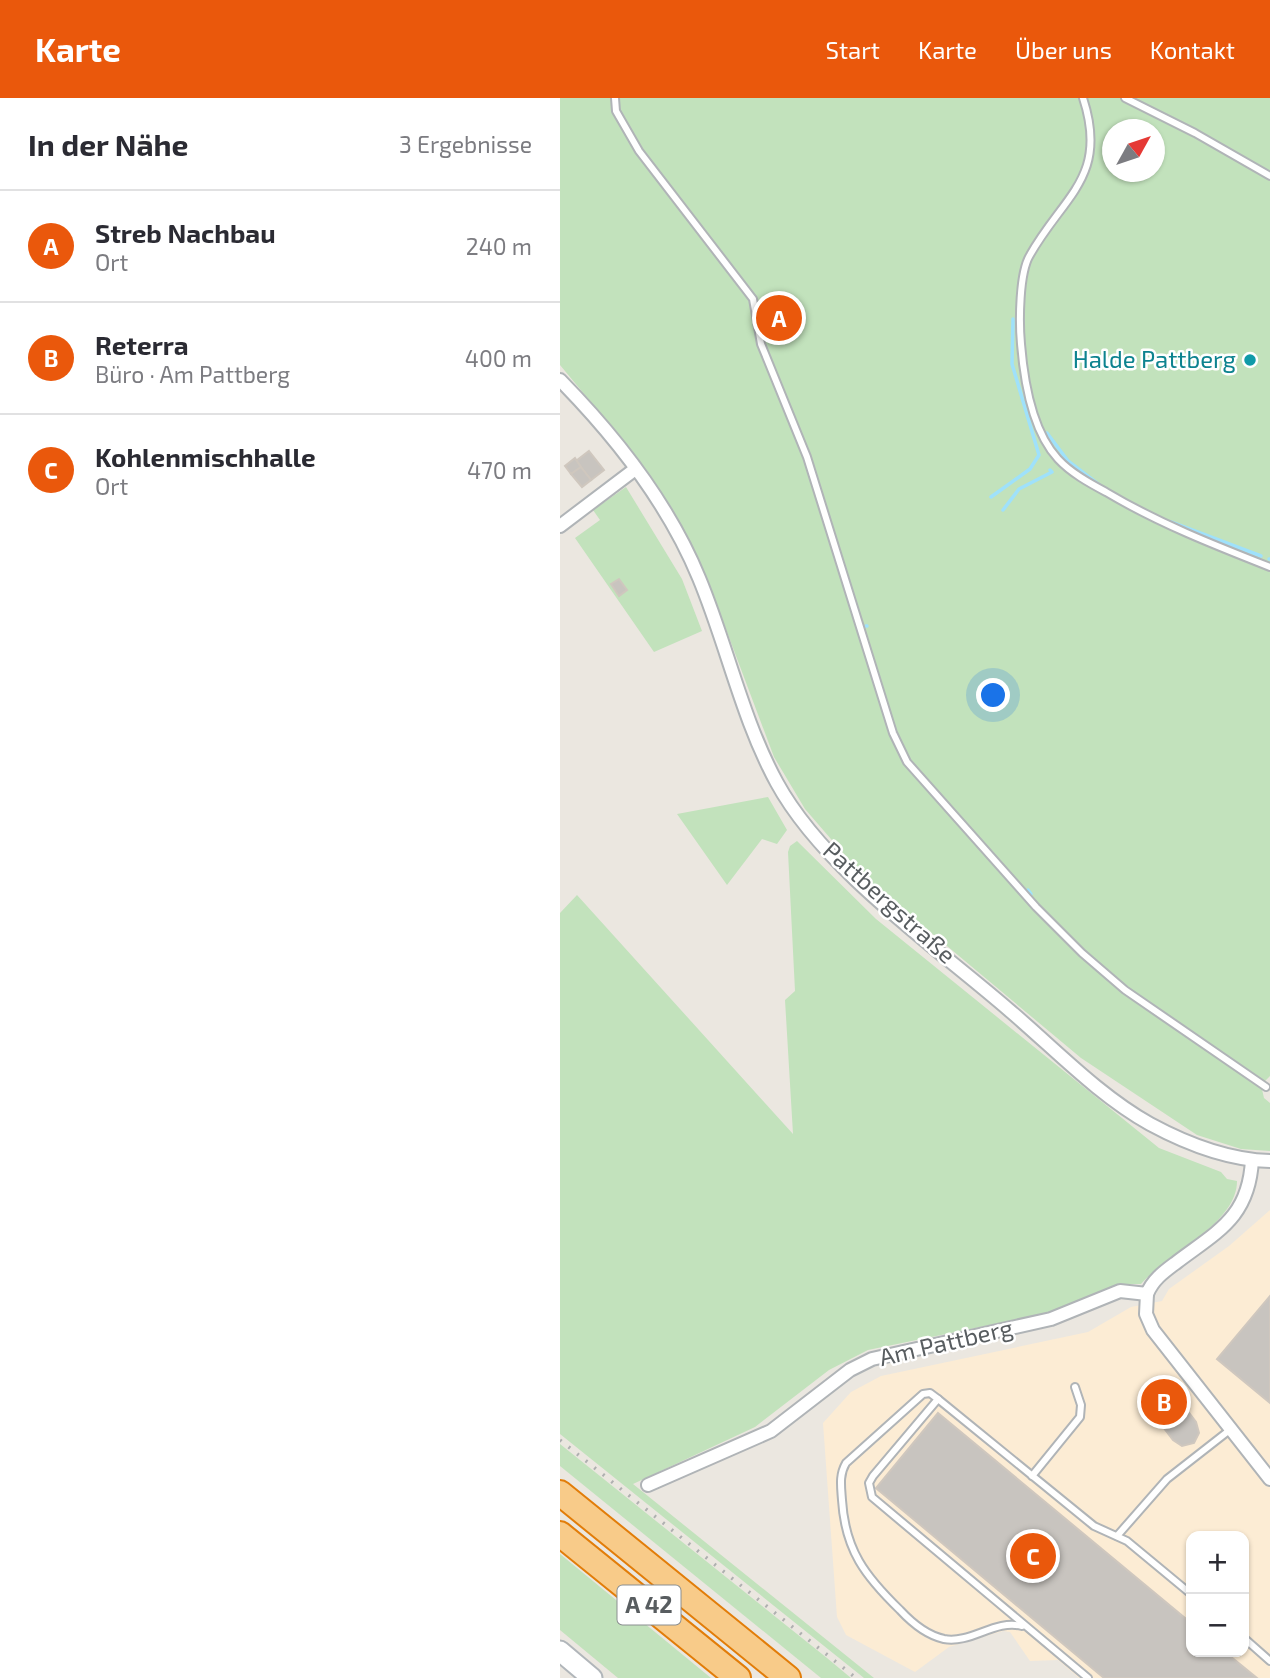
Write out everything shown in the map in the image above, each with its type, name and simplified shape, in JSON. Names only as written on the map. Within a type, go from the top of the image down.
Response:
[{"type":"highway","name":"A 42","points":[[560,1493],[788,1678]]},
{"type":"highway","name":"A 42","points":[[560,1534],[738,1678]]},
{"type":"main road","points":[[560,1651],[592,1678]]},
{"type":"street","name":"Pattbergstraße","points":[[560,380],[667,515],[691,560],[757,742],[778,785],[804,824],[846,871],[1101,1088],[1148,1122],[1192,1144],[1252,1160],[1270,1161]]},
{"type":"street","points":[[560,526],[634,470]]},
{"type":"street","points":[[1252,1160],[1249,1190],[1237,1213],[1218,1232],[1161,1274],[1147,1294],[1146,1314],[1153,1330],[1270,1479]]},
{"type":"street","name":"Am Pattberg","points":[[648,1485],[771,1431],[850,1370],[872,1359],[1051,1320],[1120,1291],[1147,1294]]},
{"type":"lane","points":[[615,98],[616,111],[639,151],[753,299],[761,344],[779,395],[807,457],[893,733],[907,762],[1035,907],[1082,953],[1125,990],[1266,1087]]},
{"type":"lane","points":[[1083,98],[1089,116],[1091,143],[1087,164],[1074,195],[1029,256],[1023,277],[1023,367],[1041,430],[1056,458],[1087,481],[1180,531],[1270,568]]},
{"type":"lane","points":[[1125,98],[1195,133],[1270,176]]},
{"type":"lane","points":[[1032,1476],[1080,1417],[1081,1405],[1075,1387]]},
{"type":"lane","points":[[1027,1628],[1008,1624],[954,1640],[931,1635],[905,1616],[871,1582],[856,1558],[845,1526],[842,1470],[854,1454],[918,1397],[926,1393],[938,1399],[1094,1526],[1137,1548],[1186,1590]]},
{"type":"lane","points":[[938,1399],[873,1476],[869,1490],[884,1508],[1088,1678]]},
{"type":"lane","points":[[1117,1536],[1167,1479],[1231,1429]]},
{"type":"lane","points":[[1249,1642],[1270,1661]]},
{"type":"shaded area","points":[[1270,1210],[1270,1678],[1079,1678],[1058,1660],[1030,1661],[1010,1632],[1003,1631],[949,1647],[915,1672],[846,1635],[837,1617],[823,1423],[851,1392],[881,1376],[1088,1332],[1131,1307],[1162,1301],[1169,1289],[1229,1246]]},
{"type":"green space","points":[[560,98],[1270,98],[1270,1076],[1261,1085],[1264,1098],[1270,1103],[1270,1151],[1241,1149],[1197,1135],[1081,1058],[862,875],[805,809],[774,757],[706,576],[673,510],[634,454],[560,365]]},
{"type":"green space","points":[[626,487],[682,579],[702,631],[654,652],[575,538],[600,520],[593,510]]},
{"type":"green space","points":[[768,797],[787,830],[777,844],[762,839],[727,885],[677,814]]},
{"type":"green space","points":[[797,841],[876,919],[1159,1148],[1237,1181],[1234,1197],[1213,1225],[1141,1284],[1122,1284],[1059,1311],[868,1350],[829,1370],[755,1427],[633,1484],[874,1678],[864,1678],[560,1434],[560,913],[577,895],[793,1134],[785,1000],[795,991],[788,852],[790,846]]},
{"type":"green space","points":[[560,1444],[851,1678],[821,1678],[560,1466]]},
{"type":"green space","points":[[560,1554],[711,1678],[618,1678],[560,1630]]},
{"type":"building","points":[[775,305],[788,329],[782,332],[769,308]]},
{"type":"building","points":[[589,451],[604,470],[591,480],[576,461]]},
{"type":"building","points":[[575,458],[581,467],[571,474],[565,466]]},
{"type":"building","points":[[581,467],[591,480],[582,487],[571,474]]},
{"type":"building","points":[[619,579],[627,590],[619,596],[611,584]]},
{"type":"building","points":[[1270,1296],[1270,1403],[1217,1359]]},
{"type":"building","points":[[1164,1387],[1174,1393],[1196,1422],[1199,1433],[1194,1443],[1182,1446],[1173,1440],[1151,1411],[1149,1395]]},
{"type":"building","points":[[938,1413],[1186,1619],[1186,1657],[1231,1657],[1257,1678],[1104,1678],[876,1488]]},
{"type":"waterway","points":[[762,313],[766,313],[767,320]]},
{"type":"waterway","points":[[991,497],[1030,469],[1039,455],[1012,364],[1013,319]]},
{"type":"waterway","points":[[1023,320],[1023,335]]},
{"type":"waterway","points":[[1047,433],[1068,461],[1102,487]]},
{"type":"waterway","points":[[1003,510],[1019,489],[1052,472],[1050,470]]},
{"type":"waterway","points":[[1171,522],[1261,556]]},
{"type":"waterway","points":[[1028,890],[1031,894]]},
{"type":"railway","points":[[560,1440],[856,1678]]},
{"type":"place","name":"Streb Nachbau","points":[[779,318]]},
{"type":"place","name":"Halde Pattberg","points":[[1250,360]]},
{"type":"place","name":"Reterra","points":[[1164,1402]]},
{"type":"place","name":"Kohlenmischhalle","points":[[1033,1556]]}]
